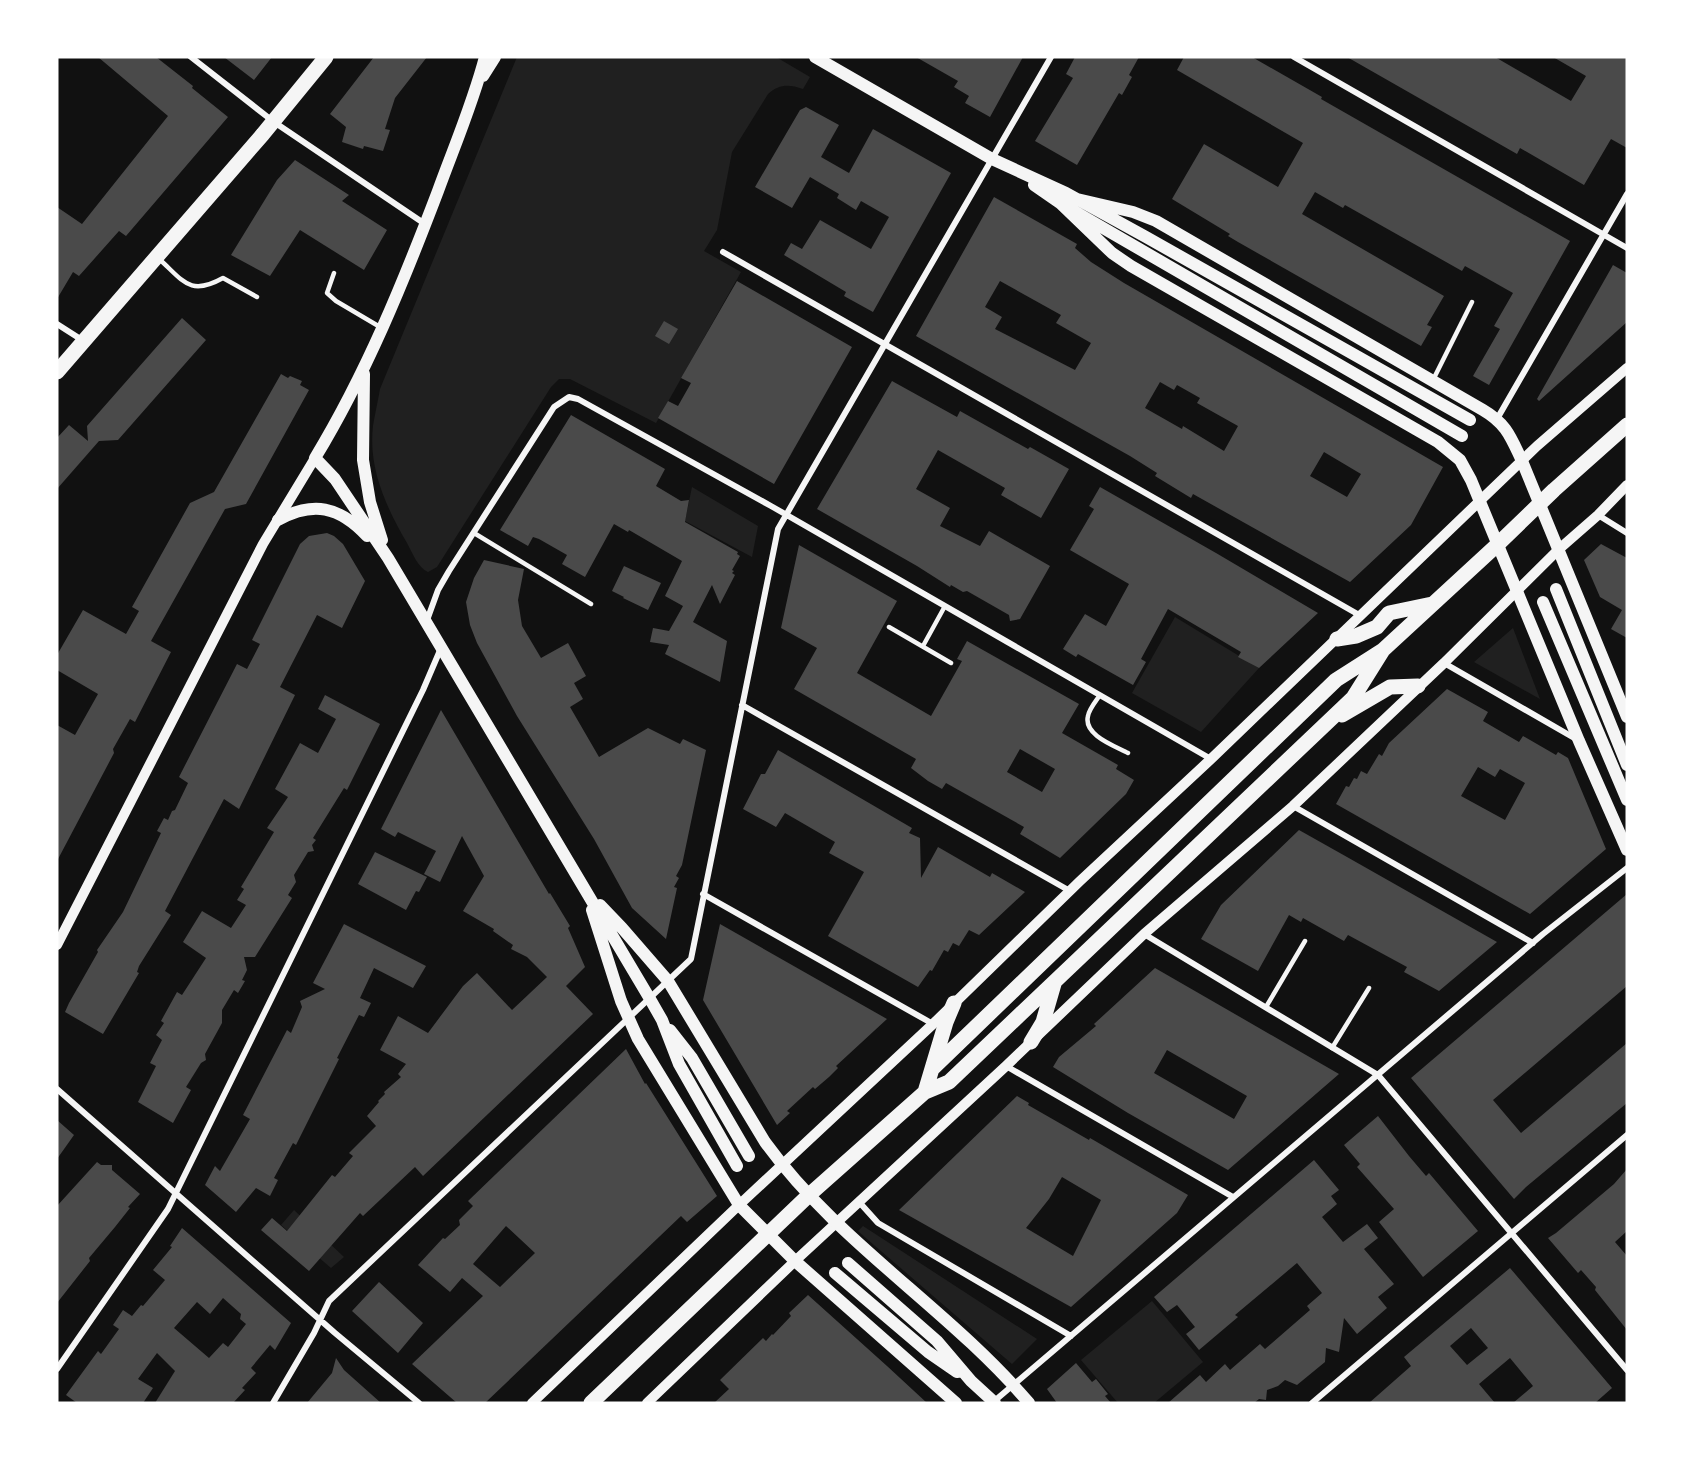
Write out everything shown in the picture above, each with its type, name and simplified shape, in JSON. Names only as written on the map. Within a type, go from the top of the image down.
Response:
[{"type":"main road","points":[[57,372],[273,122],[326,57]]},
{"type":"main road","points":[[485,57],[478,85],[426,224],[383,328],[364,370],[315,458],[335,478],[388,558],[650,999],[662,1020],[680,1064],[737,1166]]},
{"type":"main road","points":[[478,85],[495,57]]},
{"type":"main road","points":[[815,57],[835,62],[992,159],[1077,199],[1470,420]]},
{"type":"main road","points":[[1008,167],[1060,203],[1462,436]]},
{"type":"main road","points":[[1077,199],[1125,209],[1156,221],[1497,419],[1510,434],[1627,717]]},
{"type":"main road","points":[[1060,203],[1112,253],[1131,266],[1446,447],[1464,465],[1627,850]]},
{"type":"main road","points":[[364,370],[363,460],[370,502],[388,558]]},
{"type":"main road","points":[[933,1068],[1336,680],[1383,650],[1627,425]]},
{"type":"main road","points":[[278,520],[301,509],[327,510],[349,519],[388,558]]},
{"type":"main road","points":[[1556,589],[1627,765]]},
{"type":"main road","points":[[1543,602],[1627,800]]},
{"type":"main road","points":[[1337,639],[1356,636],[1377,627],[1389,613],[1432,604]]},
{"type":"main road","points":[[591,1403],[809,1196],[926,1092],[949,1082],[1353,698],[1383,650]]},
{"type":"main road","points":[[1321,728],[1390,687],[1418,686]]},
{"type":"main road","points":[[586,892],[622,928],[668,981],[765,1142],[782,1165],[809,1196],[994,1364],[1029,1403]]},
{"type":"main road","points":[[586,892],[628,1018],[661,1077],[739,1204],[795,1261],[956,1403]]},
{"type":"main road","points":[[1031,1042],[1043,1022],[1055,981]]},
{"type":"main road","points":[[926,1092],[946,1022],[954,1003]]},
{"type":"main road","points":[[662,1020],[692,1058],[749,1156]]},
{"type":"main road","points":[[849,1263],[937,1341],[994,1402]]},
{"type":"main road","points":[[836,1273],[928,1352],[971,1380]]},
{"type":"street","points":[[191,57],[273,122],[426,224]]},
{"type":"street","points":[[273,1403],[329,1301],[691,959],[777,531],[1051,57]]},
{"type":"street","points":[[1294,57],[1627,248]]},
{"type":"street","points":[[1497,419],[1627,194]]},
{"type":"street","points":[[723,252],[1361,616]]},
{"type":"street","points":[[57,324],[83,341]]},
{"type":"street","points":[[532,1403],[739,1204],[933,1024],[1537,446],[1627,368]]},
{"type":"street","points":[[426,622],[438,590],[554,407],[568,397],[586,403],[786,514],[1211,759]]},
{"type":"street","points":[[57,945],[263,544],[315,458]]},
{"type":"street","points":[[647,1403],[1144,934],[1293,806],[1627,485]]},
{"type":"street","points":[[1598,515],[1627,533]]},
{"type":"street","points":[[57,1369],[159,1223],[175,1193],[418,700],[441,648]]},
{"type":"street","points":[[1443,663],[1579,741]]},
{"type":"street","points":[[742,705],[1070,891]]},
{"type":"street","points":[[1293,806],[1533,943]]},
{"type":"street","points":[[994,1402],[1533,943],[1627,868]]},
{"type":"street","points":[[703,894],[933,1024]]},
{"type":"street","points":[[1144,934],[1378,1075],[1627,1370]]},
{"type":"street","points":[[1006,1066],[1233,1197]]},
{"type":"street","points":[[57,1089],[419,1403]]},
{"type":"street","points":[[1312,1403],[1627,1135]]},
{"type":"street","points":[[860,1203],[878,1223],[1071,1336]]},
{"type":"lane","points":[[157,257],[189,285],[198,288],[223,278],[257,297]]},
{"type":"lane","points":[[334,273],[327,293],[336,301],[383,328]]},
{"type":"lane","points":[[1433,380],[1472,302]]},
{"type":"lane","points":[[474,533],[591,604]]},
{"type":"lane","points":[[923,646],[945,606]]},
{"type":"lane","points":[[889,627],[951,663]]},
{"type":"lane","points":[[1100,695],[1088,716],[1088,726],[1094,734],[1128,753]]},
{"type":"lane","points":[[1266,1007],[1305,941]]},
{"type":"lane","points":[[1332,1048],[1369,988]]},
{"type":"shaded area","points":[[517,57],[776,57],[810,77],[803,89],[784,86],[768,94],[732,152],[717,230],[704,251],[741,272],[656,423],[570,379],[559,379],[551,387],[437,567],[428,572],[421,567],[413,555],[380,487],[373,457],[374,421],[380,389]]},
{"type":"shaded area","points":[[692,487],[758,526],[752,557],[685,521]]},
{"type":"shaded area","points":[[1175,617],[1259,668],[1201,732],[1132,693]]},
{"type":"shaded area","points":[[1513,628],[1540,699],[1474,662]]},
{"type":"shaded area","points":[[294,1210],[344,1257],[331,1268],[281,1225]]},
{"type":"shaded area","points":[[863,1226],[1037,1339],[1012,1364],[858,1231]]},
{"type":"shaded area","points":[[1152,1301],[1203,1362],[1154,1403],[1118,1403],[1081,1360]]},
{"type":"building","points":[[98,57],[156,57],[228,117],[126,236],[119,231],[79,276],[73,272],[57,299],[57,207],[82,224],[168,116]]},
{"type":"building","points":[[224,57],[272,57],[254,80]]},
{"type":"building","points":[[374,57],[427,57],[395,98],[385,129],[390,130],[383,151],[364,146],[363,149],[342,142],[346,127],[330,114]]},
{"type":"building","points":[[916,57],[1023,57],[990,117],[965,103],[969,96],[954,87],[958,81]]},
{"type":"building","points":[[1075,57],[1139,57],[1122,95],[1119,93],[1077,165],[1035,141],[1073,78],[1066,74]]},
{"type":"building","points":[[1184,57],[1252,57],[1570,241],[1489,385],[1473,376],[1500,329],[1494,326],[1513,293],[1465,266],[1462,271],[1345,205],[1343,208],[1315,192],[1302,214],[1444,296],[1427,325],[1432,327],[1421,346],[1238,242],[1228,236],[1230,234],[1172,199],[1204,144],[1278,187],[1303,143],[1177,70]]},
{"type":"building","points":[[1347,57],[1495,57],[1571,101],[1586,76],[1553,57],[1627,57],[1627,148],[1611,139],[1584,185],[1520,148],[1517,154]]},
{"type":"building","points":[[806,107],[839,125],[821,157],[849,173],[873,129],[951,173],[873,312],[844,296],[846,292],[784,255],[791,243],[802,249],[820,220],[871,249],[889,217],[861,201],[856,210],[837,198],[839,194],[810,177],[792,208],[755,187],[800,110]]},
{"type":"building","points":[[295,160],[349,195],[342,201],[387,230],[364,270],[300,230],[270,276],[231,255],[277,180]]},
{"type":"building","points":[[994,197],[1077,244],[1075,248],[1091,262],[1124,283],[1443,467],[1411,525],[1350,582],[1193,494],[1191,498],[1155,476],[1157,473],[1130,456],[916,336]],"holes":[[[1000,281],[1061,315],[1056,323],[1091,343],[1075,370],[995,329],[1002,317],[985,307]],[[1160,382],[1174,390],[1177,385],[1200,398],[1197,403],[1238,426],[1224,451],[1183,426],[1182,429],[1145,408]],[[1324,452],[1361,474],[1347,497],[1310,476]]]},
{"type":"building","points":[[1613,265],[1627,273],[1627,322],[1539,401],[1537,399]]},
{"type":"building","points":[[737,281],[852,347],[774,484],[658,418],[668,401],[678,406],[691,383],[681,378]]},
{"type":"building","points":[[182,318],[206,340],[118,440],[99,441],[57,489],[57,438],[69,425],[88,441],[87,426]]},
{"type":"building","points":[[664,321],[678,329],[669,344],[655,336]]},
{"type":"building","points":[[281,374],[302,381],[300,385],[309,390],[246,504],[225,509],[151,641],[171,652],[135,722],[130,719],[113,749],[114,753],[57,861],[57,725],[75,735],[98,694],[57,670],[57,655],[83,610],[126,634],[139,611],[132,607],[190,503],[214,492]]},
{"type":"building","points":[[892,381],[957,417],[960,411],[1069,469],[1041,518],[1001,495],[1005,488],[938,450],[916,489],[950,508],[940,526],[980,546],[989,531],[1050,566],[1020,619],[1010,621],[1009,615],[967,591],[963,592],[951,585],[950,587],[817,509]]},
{"type":"building","points":[[571,415],[665,469],[656,486],[681,501],[689,500],[685,522],[738,552],[740,556],[732,570],[735,575],[720,604],[712,585],[693,622],[727,641],[720,682],[665,654],[669,645],[650,642],[653,628],[669,631],[683,606],[665,596],[682,561],[629,530],[628,532],[614,524],[585,577],[562,564],[567,555],[539,539],[533,537],[528,546],[500,530]]},
{"type":"building","points":[[1100,487],[1318,613],[1259,668],[1238,657],[1241,652],[1168,609],[1141,659],[1146,662],[1133,685],[1078,654],[1076,657],[1063,649],[1085,614],[1106,626],[1129,584],[1070,550],[1094,509],[1089,506]]},
{"type":"building","points":[[327,533],[343,544],[365,581],[342,628],[317,615],[280,687],[295,695],[239,809],[224,799],[165,911],[171,915],[139,966],[137,972],[139,973],[103,1034],[65,1012],[69,1003],[98,952],[97,950],[123,912],[161,833],[157,831],[164,818],[168,820],[172,811],[175,810],[188,783],[179,777],[237,664],[247,669],[260,644],[252,640],[300,544],[309,536]]},
{"type":"building","points":[[1601,544],[1627,558],[1627,638],[1611,629],[1622,610],[1600,597],[1584,560]]},
{"type":"building","points":[[799,545],[897,601],[857,673],[931,716],[962,661],[957,659],[967,641],[1079,704],[1062,733],[1118,765],[1116,769],[1134,780],[1126,794],[1060,858],[1020,834],[1024,827],[946,783],[942,789],[928,781],[911,768],[916,759],[794,689],[817,648],[781,628]],"holes":[[[1020,749],[1055,769],[1042,792],[1007,772]]]},
{"type":"building","points":[[484,560],[524,569],[518,600],[522,626],[541,658],[568,643],[586,676],[574,683],[583,699],[570,707],[599,757],[648,728],[680,744],[683,739],[706,750],[682,865],[676,876],[679,878],[674,887],[677,888],[666,939],[632,908],[594,839],[517,716],[477,643],[470,625],[466,602],[474,578]]},
{"type":"building","points":[[624,566],[661,583],[648,610],[612,591]]},
{"type":"building","points":[[1447,689],[1488,712],[1483,721],[1519,742],[1523,736],[1556,755],[1558,752],[1568,758],[1606,849],[1530,914],[1336,804],[1346,786],[1349,787],[1354,778],[1357,779],[1361,771],[1367,774],[1379,754],[1382,756],[1389,743]],"holes":[[[1478,767],[1495,777],[1500,769],[1525,783],[1505,820],[1461,796]]]},
{"type":"building","points":[[325,695],[380,724],[347,790],[344,788],[313,838],[316,840],[312,845],[314,851],[308,852],[294,875],[296,882],[288,895],[292,898],[255,957],[244,957],[247,970],[242,980],[245,981],[238,993],[234,990],[222,1010],[222,1023],[205,1054],[206,1060],[201,1063],[186,1087],[191,1090],[173,1123],[138,1102],[156,1066],[150,1063],[162,1040],[156,1035],[164,1023],[161,1021],[177,992],[182,995],[206,958],[183,942],[202,911],[231,928],[246,905],[237,900],[244,889],[241,887],[274,832],[267,828],[288,797],[275,789],[300,743],[318,753],[336,719],[318,709]]},
{"type":"building","points":[[441,710],[570,926],[568,928],[585,967],[566,986],[593,1014],[423,1176],[415,1167],[363,1216],[360,1213],[309,1271],[261,1230],[272,1218],[287,1231],[332,1175],[335,1177],[353,1156],[349,1153],[376,1126],[367,1116],[385,1094],[384,1092],[401,1077],[398,1074],[406,1064],[380,1050],[398,1016],[428,1033],[463,986],[477,973],[512,1010],[547,977],[527,957],[511,949],[513,945],[493,931],[494,929],[463,911],[484,876],[462,836],[440,882],[424,874],[436,851],[398,832],[395,837],[381,829]]},
{"type":"building","points":[[778,750],[912,828],[909,833],[920,838],[921,878],[938,847],[990,877],[992,873],[1025,892],[979,935],[969,930],[959,946],[953,943],[948,952],[944,950],[932,971],[930,970],[918,987],[828,936],[864,872],[829,853],[835,842],[785,813],[776,827],[743,809],[761,774],[765,774]]},
{"type":"building","points":[[1299,830],[1497,942],[1439,991],[1404,972],[1407,967],[1348,935],[1344,941],[1303,918],[1301,922],[1289,915],[1258,971],[1201,939],[1221,905]]},
{"type":"building","points":[[375,852],[427,877],[406,910],[358,884]]},
{"type":"building","points":[[1627,894],[1627,986],[1493,1100],[1521,1133],[1627,1043],[1627,1103],[1514,1199],[1411,1078]]},
{"type":"building","points":[[344,924],[426,966],[413,988],[374,968],[360,998],[371,1003],[364,1017],[359,1015],[296,1145],[293,1143],[274,1178],[278,1180],[270,1196],[256,1188],[236,1212],[205,1185],[215,1166],[220,1171],[250,1119],[243,1115],[287,1030],[291,1033],[302,1007],[300,1001],[325,989],[313,983]]},
{"type":"building","points":[[720,924],[887,1019],[836,1066],[838,1068],[829,1077],[815,1089],[813,1087],[787,1111],[790,1113],[777,1125],[703,1000]]},
{"type":"building","points":[[1155,968],[1339,1074],[1228,1170],[1053,1067],[1059,1057],[1096,1026],[1094,1024]],"holes":[[[1167,1050],[1247,1096],[1234,1119],[1154,1073]]]},
{"type":"building","points":[[626,1049],[645,1084],[717,1196],[687,1222],[681,1216],[485,1403],[457,1403],[412,1364],[483,1296],[462,1278],[450,1292],[418,1265],[443,1238],[445,1239],[460,1225],[459,1220],[473,1206],[468,1201]],"holes":[[[506,1226],[535,1253],[500,1287],[473,1264]]]},
{"type":"building","points":[[1017,1096],[1029,1103],[1028,1105],[1188,1195],[1177,1213],[1071,1307],[899,1210]],"holes":[[[1062,1177],[1101,1200],[1073,1256],[1026,1228],[1049,1199]]]},
{"type":"building","points":[[1378,1116],[1426,1176],[1429,1173],[1478,1231],[1423,1277],[1379,1222],[1394,1209],[1357,1167],[1360,1164],[1344,1145]]},
{"type":"building","points":[[57,1120],[74,1135],[57,1159]]},
{"type":"building","points":[[1314,1160],[1339,1190],[1331,1196],[1337,1204],[1322,1217],[1343,1242],[1367,1224],[1378,1238],[1364,1249],[1394,1284],[1378,1297],[1387,1308],[1357,1334],[1344,1318],[1339,1352],[1326,1348],[1325,1362],[1297,1385],[1285,1380],[1278,1386],[1267,1390],[1266,1400],[1259,1399],[1254,1403],[1168,1403],[1200,1375],[1206,1382],[1225,1364],[1230,1370],[1260,1344],[1265,1349],[1310,1310],[1307,1306],[1322,1293],[1297,1263],[1235,1315],[1238,1317],[1199,1350],[1186,1334],[1195,1327],[1177,1305],[1167,1312],[1154,1297]]},
{"type":"building","points":[[97,1162],[101,1165],[112,1165],[112,1170],[140,1194],[89,1258],[90,1261],[57,1303],[57,1206]]},
{"type":"building","points":[[1627,1169],[1627,1231],[1615,1242],[1627,1256],[1627,1330],[1595,1290],[1596,1287],[1581,1270],[1578,1273],[1548,1238],[1614,1184]]},
{"type":"building","points":[[182,1228],[291,1323],[275,1350],[270,1345],[251,1368],[256,1373],[242,1388],[245,1390],[233,1403],[155,1403],[175,1371],[157,1353],[138,1379],[153,1388],[143,1403],[77,1403],[66,1395],[98,1351],[101,1354],[119,1329],[113,1325],[123,1310],[132,1316],[165,1280],[153,1270],[172,1247],[170,1246]],"holes":[[[223,1298],[241,1314],[240,1319],[246,1324],[228,1347],[223,1343],[209,1358],[174,1328],[197,1302],[210,1314]]]},
{"type":"building","points":[[1510,1268],[1612,1388],[1595,1403],[1513,1403],[1533,1386],[1510,1358],[1479,1384],[1495,1403],[1369,1403],[1411,1366],[1404,1357]],"holes":[[[1471,1328],[1488,1348],[1467,1365],[1450,1346]]]},
{"type":"building","points":[[379,1282],[423,1323],[398,1353],[352,1311]]},
{"type":"building","points":[[808,1295],[927,1403],[714,1403],[729,1389],[720,1380],[763,1338],[766,1341],[773,1335],[791,1316],[789,1313]]},
{"type":"building","points":[[336,1358],[344,1370],[381,1403],[307,1403],[332,1373]]},
{"type":"building","points":[[1076,1363],[1092,1382],[1096,1379],[1108,1394],[1105,1396],[1111,1403],[1057,1403],[1047,1389]]}]
